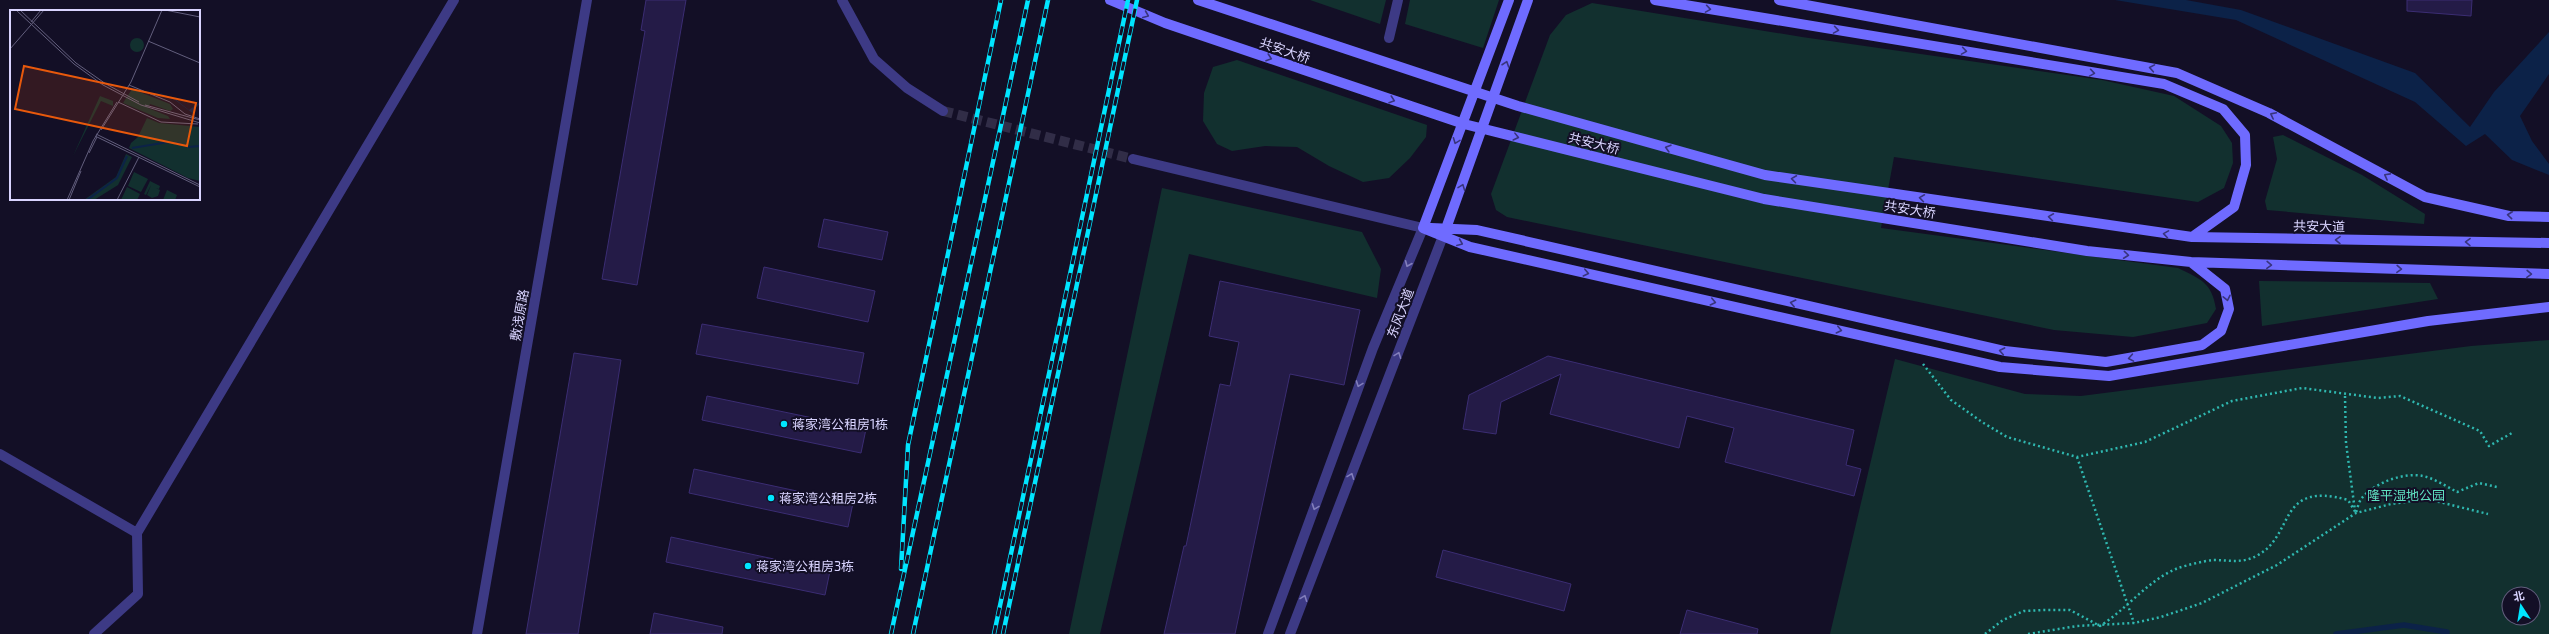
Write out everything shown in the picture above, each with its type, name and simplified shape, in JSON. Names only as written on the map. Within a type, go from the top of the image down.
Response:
[{"type":"main road","name":"共安大桥","points":[[1110,0],[1165,23],[1464,124],[1764,199],[2087,251],[2191,262],[2549,274]]},
{"type":"main road","name":"共安大桥","points":[[1198,0],[1518,106],[1765,175],[2090,222]]},
{"type":"main road","points":[[1509,0],[1423,228],[1445,232],[1477,230],[2004,352],[2106,362],[2202,345],[2221,331],[2229,309],[2225,289],[2191,262]]},
{"type":"main road","name":"东风大道","points":[[1445,232],[1528,0]]},
{"type":"main road","points":[[1655,0],[2164,84],[2223,109],[2245,135],[2246,165],[2234,207],[2192,237]]},
{"type":"main road","points":[[1779,0],[2177,73],[2269,113],[2425,197],[2509,216],[2549,217]]},
{"type":"main road","name":"共安大道","points":[[2090,222],[2192,237],[2549,243]]},
{"type":"main road","points":[[1445,232],[1470,247],[2000,367],[2109,376],[2428,321],[2549,308]]},
{"type":"street","points":[[94,634],[138,594],[137,533],[454,0]]},
{"type":"street","name":"敷浅原路","points":[[477,634],[587,0]]},
{"type":"street","points":[[842,0],[874,59],[907,88],[943,111]]},
{"type":"street","points":[[1389,38],[1398,0]]},
{"type":"street","points":[[1133,159],[1423,228]]},
{"type":"street","name":"东风大道","points":[[1268,634],[1373,348],[1423,228]]},
{"type":"street","name":"东风大道","points":[[1290,634],[1445,232]]},
{"type":"street","points":[[0,454],[137,533]]},
{"type":"path","points":[[1909,346],[1951,400],[1982,422],[2007,437],[2077,457],[2145,442],[2232,401],[2268,393],[2302,388],[2345,396],[2378,398],[2400,396],[2480,431],[2489,446],[2512,433]]},
{"type":"path","points":[[2345,396],[2346,443],[2356,513]]},
{"type":"path","points":[[2077,457],[2134,623]]},
{"type":"path","points":[[2356,513],[2361,499],[2382,483],[2402,477],[2422,476],[2457,492],[2479,483],[2497,487]]},
{"type":"path","points":[[2100,626],[2128,606],[2157,579],[2178,568],[2213,560],[2246,561],[2259,555],[2271,546],[2289,513],[2299,502],[2332,496],[2348,500],[2356,513]]},
{"type":"path","points":[[2028,634],[2077,626],[2100,626],[2134,623],[2161,617],[2202,603],[2277,564],[2356,513],[2391,504],[2427,499],[2488,514]]},
{"type":"path","points":[[1985,634],[2003,620],[2024,611],[2070,610],[2100,626]]},
{"type":"green space","points":[[1310,0],[1386,0],[1380,24]]},
{"type":"green space","points":[[1410,0],[1499,0],[1483,48],[1405,24]]},
{"type":"green space","points":[[1592,3],[1802,37],[2102,80],[2174,96],[2221,126],[2232,143],[2233,163],[2224,188],[2198,202],[1894,157],[1881,228],[2178,268],[2204,282],[2211,293],[2216,309],[2207,323],[2133,337],[2054,330],[1507,217],[1496,210],[1491,194],[1550,35],[1566,15]]},
{"type":"green space","points":[[1237,60],[1427,125],[1426,137],[1410,158],[1389,178],[1363,182],[1329,166],[1297,147],[1265,146],[1232,151],[1217,144],[1203,121],[1204,93],[1213,67]]},
{"type":"green space","points":[[2283,135],[2362,175],[2425,214],[2424,224],[2267,210],[2265,201],[2277,159],[2273,137]]},
{"type":"green space","points":[[1162,188],[1362,232],[1381,269],[1377,298],[1189,254],[1100,634],[1069,634]]},
{"type":"green space","points":[[2259,281],[2430,283],[2438,299],[2262,326]]},
{"type":"green space","name":"隆平湿地公园","points":[[2549,340],[2549,634],[1830,634],[1895,359],[2025,394],[2081,396],[2471,346]]},
{"type":"water","points":[[2115,0],[2186,0],[2241,10],[2415,73],[2470,127],[2494,92],[2549,32],[2549,74],[2520,116],[2532,141],[2549,164],[2549,175],[2512,160],[2485,134],[2466,146],[2415,102],[2236,20]]},
{"type":"building","points":[[646,0],[686,0],[637,285],[602,279],[645,31],[641,30]]},
{"type":"building","points":[[2407,0],[2472,0],[2471,16],[2407,11]]},
{"type":"building","points":[[824,219],[888,232],[882,260],[818,247]]},
{"type":"building","points":[[764,267],[875,291],[868,322],[757,298]]},
{"type":"building","points":[[1220,281],[1360,310],[1344,385],[1290,374],[1235,634],[1164,634],[1184,546],[1186,546],[1220,384],[1230,386],[1239,342],[1209,336]]},
{"type":"building","points":[[702,324],[864,353],[858,384],[696,354]]},
{"type":"building","points":[[574,353],[621,360],[578,634],[526,634]]},
{"type":"building","points":[[1548,356],[1854,430],[1846,465],[1861,469],[1854,496],[1725,462],[1734,428],[1687,416],[1679,448],[1550,414],[1561,374],[1501,402],[1496,434],[1463,429],[1469,395]]},
{"type":"building","name":"蒋家湾公租房1栋","points":[[707,396],[866,429],[861,453],[702,420]]},
{"type":"building","name":"蒋家湾公租房2栋","points":[[694,469],[853,503],[848,527],[689,493]]},
{"type":"building","name":"蒋家湾公租房3栋","points":[[671,537],[830,571],[825,595],[666,562]]},
{"type":"building","points":[[1443,550],[1571,584],[1564,611],[1436,577]]},
{"type":"building","points":[[1687,610],[1758,629],[1757,634],[1680,634]]},
{"type":"building","points":[[654,613],[723,627],[722,634],[650,634]]},
{"type":"waterway","points":[[2336,634],[2404,625],[2447,632]]},
{"type":"tunnel","points":[[943,111],[1133,159]]},
{"type":"railway","points":[[901,569],[908,445],[1001,0]]},
{"type":"railway","points":[[891,634],[1028,0]]},
{"type":"railway","points":[[913,634],[1048,0]]},
{"type":"railway","points":[[994,634],[1128,0]]},
{"type":"railway","points":[[1003,634],[1137,0]]},
{"type":"place","name":"蒋家湾公租房1栋","points":[[784,424]]},
{"type":"place","name":"蒋家湾公租房2栋","points":[[771,498]]},
{"type":"place","name":"蒋家湾公租房3栋","points":[[748,566]]}]
